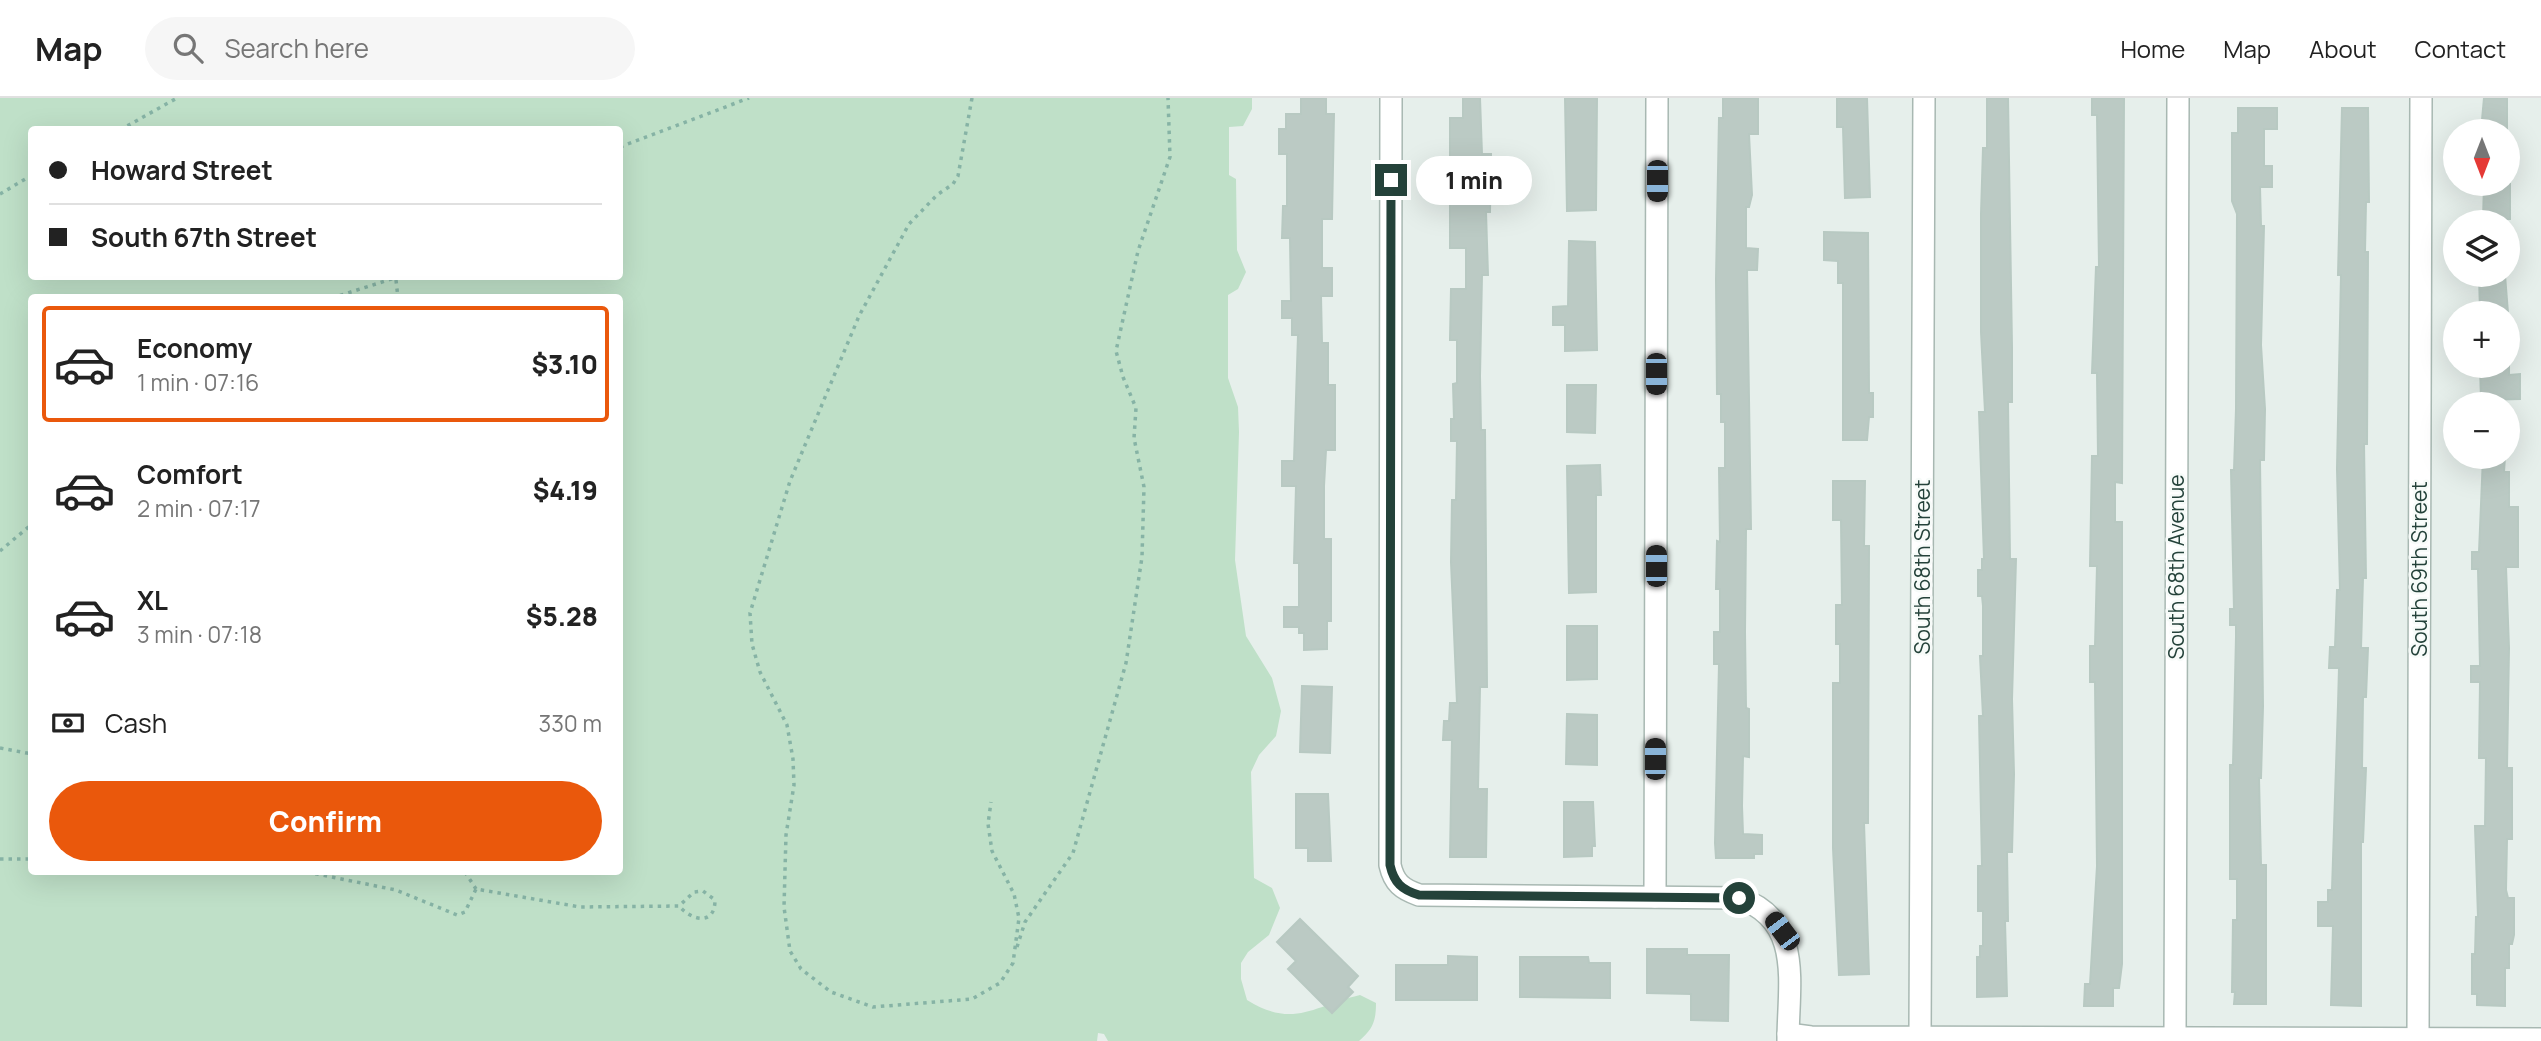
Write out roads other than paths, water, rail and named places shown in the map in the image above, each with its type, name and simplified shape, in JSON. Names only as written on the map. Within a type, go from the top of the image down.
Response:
[{"type":"street","points":[[1391,98],[1390,865],[1393,879],[1408,892],[1419,895],[1739,898],[1756,904],[1768,912],[1782,931],[1788,948],[1788,1037],[2541,1039]]},
{"type":"street","points":[[1655,897],[1657,98]]},
{"type":"street","name":"South 68th Street","points":[[1920,1037],[1924,98]]},
{"type":"street","name":"South 68th Avenue","points":[[2175,1037],[2178,98]]},
{"type":"street","name":"South 69th Street","points":[[2418,1039],[2421,98]]}]
